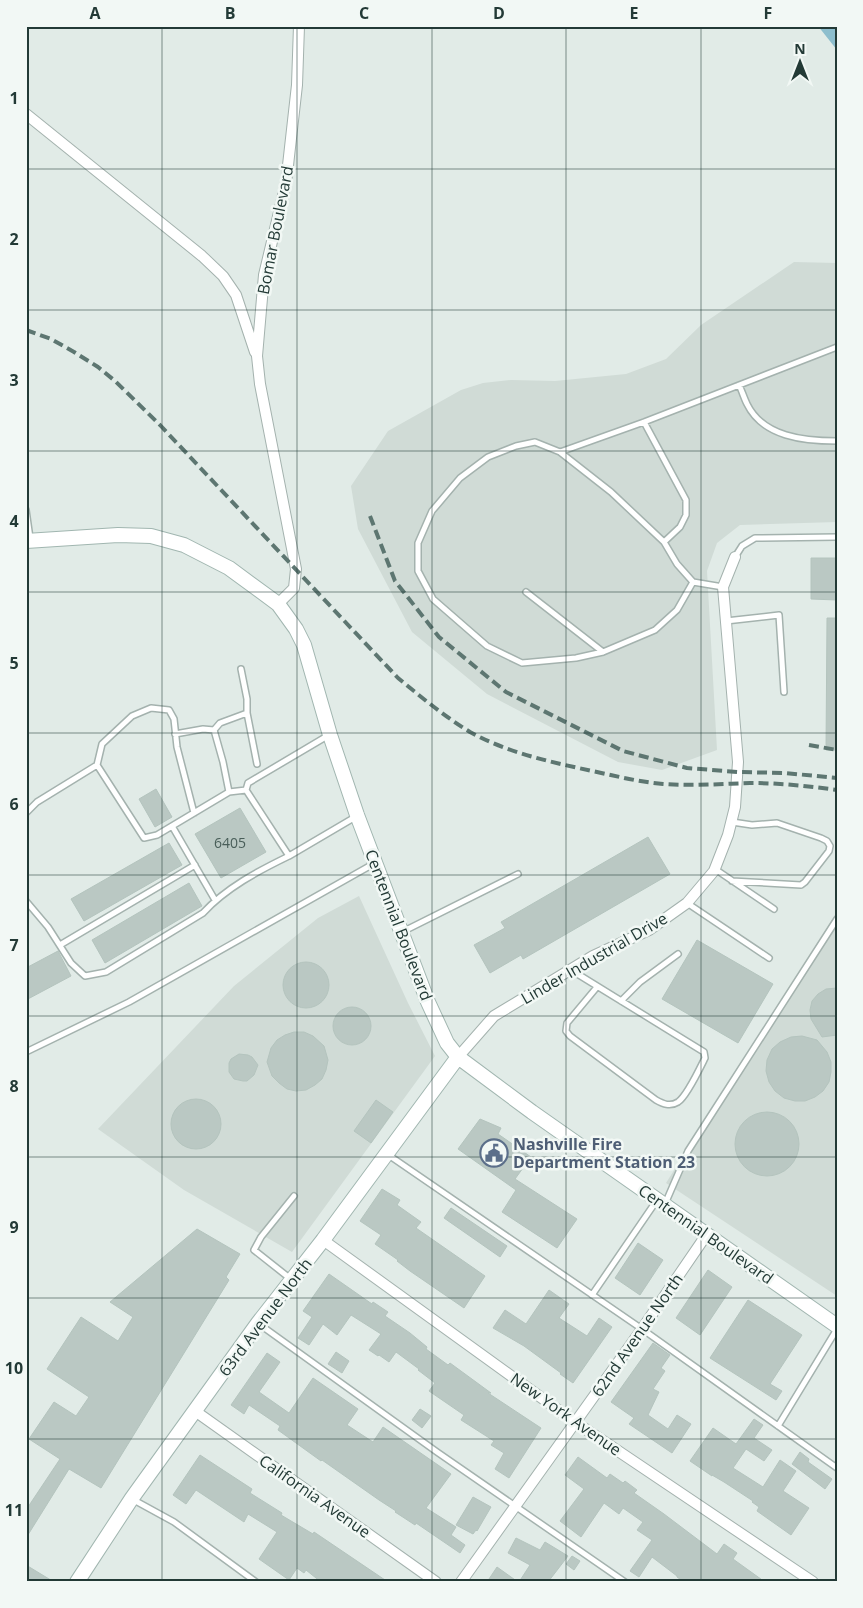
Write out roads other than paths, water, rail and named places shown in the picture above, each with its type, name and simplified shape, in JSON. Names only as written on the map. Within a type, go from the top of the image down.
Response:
[{"type":"main road","name":"Centennial Boulevard","points":[[28,542],[118,535],[151,536],[184,545],[229,568],[278,604],[296,629],[304,645],[330,735],[357,815],[428,1002],[447,1043],[458,1057],[532,1112],[707,1234],[837,1328]]},
{"type":"main road","name":"63rd Avenue North","points":[[77,1582],[132,1498],[258,1323],[323,1240],[458,1057]]},
{"type":"street","name":"Bomar Boulevard","points":[[278,604],[294,588],[296,569],[260,384],[257,356],[264,275],[286,183],[292,143],[297,85],[299,26]]},
{"type":"street","points":[[26,114],[202,256],[223,276],[236,295],[257,356]]},
{"type":"street","name":"Linder Industrial Drive","points":[[458,1057],[494,1016],[593,956],[649,930],[687,903],[715,869],[732,822],[738,762],[723,587],[735,557]]},
{"type":"street","name":"62nd Avenue North","points":[[461,1582],[642,1329],[707,1234]]},
{"type":"street","name":"New York Avenue","points":[[323,1240],[575,1422],[813,1582]]},
{"type":"street","name":"California Avenue","points":[[195,1411],[436,1582]]},
{"type":"lane","points":[[560,452],[644,422],[837,347]]},
{"type":"lane","points":[[739,385],[747,405],[761,421],[779,433],[810,441],[837,441]]},
{"type":"lane","points":[[644,422],[686,500],[686,515],[680,527],[664,542]]},
{"type":"lane","points":[[693,582],[677,610],[654,630],[603,652],[576,658],[522,663],[487,646],[434,599],[418,571],[418,543],[432,511],[460,478],[488,457],[516,446],[535,442],[560,452],[611,492],[664,542],[677,564],[693,582],[723,587]]},
{"type":"lane","points":[[26,510],[28,542]]},
{"type":"lane","points":[[735,557],[742,546],[755,538],[837,537]]},
{"type":"lane","points":[[526,592],[603,652]]},
{"type":"lane","points":[[726,621],[779,615],[784,692]]},
{"type":"lane","points":[[241,669],[257,764]]},
{"type":"lane","points":[[26,813],[37,802],[97,765],[102,744],[132,716],[152,708],[169,710],[174,719],[177,746],[194,813]]},
{"type":"lane","points":[[214,730],[220,723],[247,713]]},
{"type":"lane","points":[[175,734],[204,729],[214,730]]},
{"type":"lane","points":[[214,730],[229,792]]},
{"type":"lane","points":[[289,856],[246,790],[248,782],[330,735]]},
{"type":"lane","points":[[97,765],[144,838],[157,835],[229,792],[246,790]]},
{"type":"lane","points":[[26,901],[48,927],[71,963],[85,976],[106,972],[203,913],[215,900],[263,868],[289,856],[357,815]]},
{"type":"lane","points":[[732,822],[752,825],[777,823],[821,838],[827,841],[830,846],[805,882],[800,885],[732,881]]},
{"type":"lane","points":[[172,826],[215,900]]},
{"type":"lane","points":[[26,1052],[129,1002],[375,863]]},
{"type":"lane","points":[[60,945],[195,866]]},
{"type":"lane","points":[[715,869],[774,910]]},
{"type":"lane","points":[[401,932],[518,874]]},
{"type":"lane","points":[[687,903],[769,958]]},
{"type":"lane","points":[[592,1295],[661,1202],[688,1151],[837,919]]},
{"type":"lane","points":[[621,1001],[640,982],[678,954]]},
{"type":"lane","points":[[571,970],[706,1053],[695,1077],[677,1103],[663,1104],[656,1100],[570,1036],[566,1031],[567,1023],[597,987]]},
{"type":"lane","points":[[387,1153],[642,1329],[837,1468]]},
{"type":"lane","points":[[292,1280],[254,1250],[261,1237],[294,1196]]},
{"type":"lane","points":[[258,1323],[437,1452],[624,1582]]},
{"type":"lane","points":[[778,1426],[837,1328]]},
{"type":"lane","points":[[132,1498],[174,1522],[256,1582]]},
{"type":"water","points":[[818,26],[837,26],[837,50]]},
{"type":"railway","points":[[26,330],[51,339],[74,352],[98,367],[115,381],[160,425],[398,678],[442,713],[470,732],[499,746],[530,756],[645,782],[685,785],[750,783],[837,790]]},
{"type":"railway","points":[[370,516],[395,581],[439,637],[506,692],[623,751],[687,768],[785,773],[837,778]]},
{"type":"railway","points":[[809,745],[837,750]]},
{"type":"place","name":"Nashville Fire Department Station 23","points":[[494,1153]]}]
